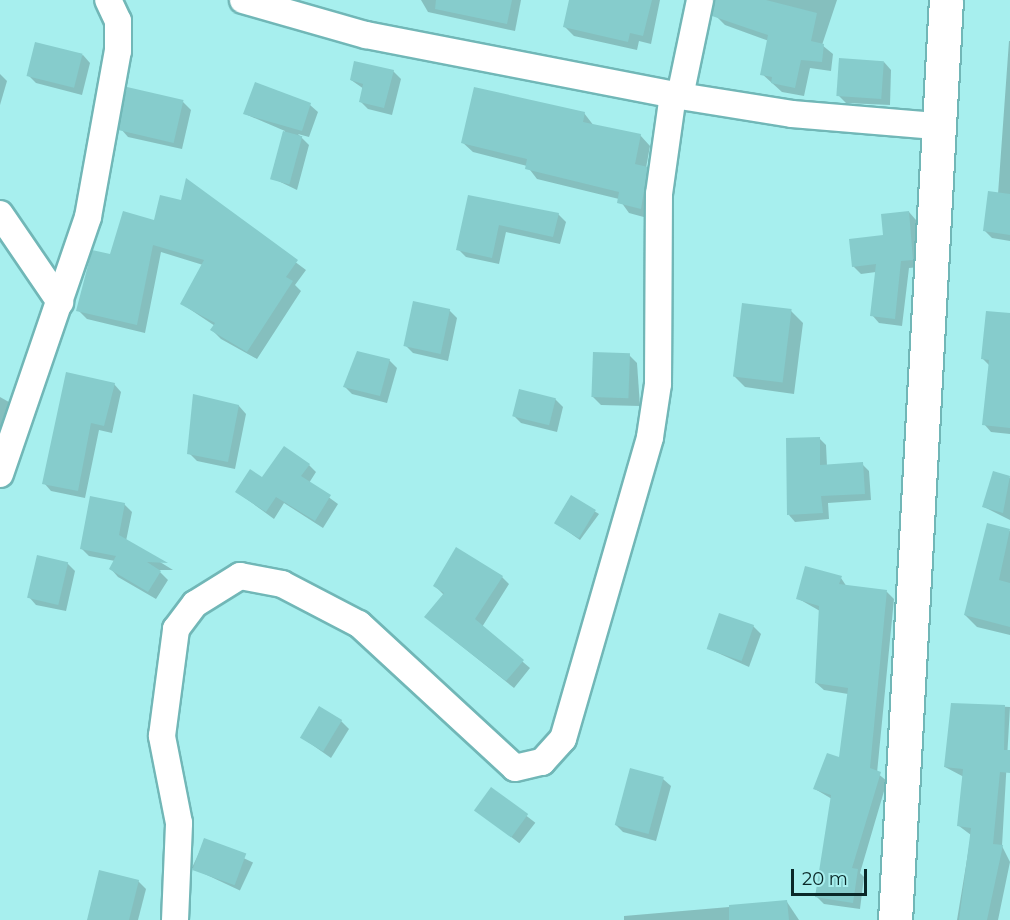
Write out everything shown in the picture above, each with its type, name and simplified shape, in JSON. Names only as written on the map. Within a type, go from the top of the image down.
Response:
[{"type":"street","points":[[0,474],[88,217],[113,89],[119,35],[108,0]]},
{"type":"street","points":[[243,0],[366,35],[676,96],[792,114],[936,126]]},
{"type":"street","points":[[175,920],[179,823],[162,736],[176,629],[195,604],[240,576],[282,584],[359,624],[515,768],[543,762],[563,739],[650,437],[658,384],[659,194],[676,96],[700,0]]},
{"type":"street","points":[[896,920],[936,126],[946,0]]},
{"type":"street","points":[[0,214],[60,302]]},
{"type":"building","points":[[436,0],[512,0],[507,24],[435,9]]},
{"type":"building","points":[[569,0],[652,0],[643,36],[630,33],[628,42],[563,27]]},
{"type":"building","points":[[715,0],[766,0],[817,13],[811,41],[824,44],[822,62],[801,60],[795,88],[771,83],[772,77],[760,75],[768,35],[712,16]]},
{"type":"building","points":[[35,42],[83,54],[74,88],[27,76]]},
{"type":"building","points":[[839,58],[884,61],[881,99],[836,96]]},
{"type":"building","points":[[354,61],[394,70],[384,108],[359,102],[363,84],[350,80]]},
{"type":"building","points":[[255,82],[311,103],[302,131],[243,114]]},
{"type":"building","points":[[127,87],[184,100],[174,143],[117,130]]},
{"type":"building","points":[[474,87],[585,112],[583,122],[641,134],[635,164],[648,167],[641,209],[617,203],[619,192],[525,169],[527,159],[461,143]]},
{"type":"building","points":[[283,131],[302,136],[289,184],[270,179]]},
{"type":"building","points":[[186,178],[298,260],[286,277],[293,281],[247,352],[210,330],[215,323],[180,304],[204,260],[153,245],[137,325],[76,311],[92,250],[110,254],[123,211],[154,220],[160,195],[181,200]]},
{"type":"building","points":[[988,191],[1010,194],[1010,235],[983,231]]},
{"type":"building","points":[[468,195],[559,213],[553,237],[499,225],[492,258],[456,250]]},
{"type":"building","points":[[909,211],[913,260],[901,261],[895,319],[870,316],[876,264],[852,267],[849,239],[883,235],[881,214]]},
{"type":"building","points":[[413,301],[450,309],[441,354],[403,346]]},
{"type":"building","points":[[742,303],[792,309],[783,383],[733,376]]},
{"type":"building","points":[[986,311],[1010,313],[1010,428],[982,425],[989,360],[981,359]]},
{"type":"building","points":[[357,351],[390,359],[380,396],[343,387]]},
{"type":"building","points":[[593,352],[630,353],[628,398],[591,397]]},
{"type":"building","points":[[66,372],[115,383],[104,426],[91,423],[78,491],[42,484]]},
{"type":"building","points":[[519,389],[556,398],[549,425],[512,416]]},
{"type":"building","points":[[193,394],[239,405],[228,462],[187,454]]},
{"type":"building","points":[[820,437],[820,465],[863,462],[865,494],[821,496],[823,513],[787,515],[786,438]]},
{"type":"building","points":[[284,446],[310,464],[301,476],[331,495],[315,521],[276,497],[266,512],[235,492],[250,469],[262,477]]},
{"type":"building","points":[[993,471],[1010,476],[1003,513],[982,507]]},
{"type":"building","points":[[571,495],[596,510],[579,538],[554,523]]},
{"type":"building","points":[[90,496],[125,503],[119,535],[168,563],[147,562],[161,571],[148,592],[109,569],[116,556],[80,549]]},
{"type":"building","points":[[987,523],[1010,529],[999,580],[1010,583],[1010,627],[964,615]]},
{"type":"building","points":[[456,547],[503,576],[475,619],[524,660],[506,681],[424,617],[444,593],[433,586]]},
{"type":"building","points":[[37,555],[68,562],[58,605],[27,598]]},
{"type":"building","points":[[805,566],[842,576],[839,584],[887,590],[870,768],[881,772],[852,868],[858,869],[853,903],[815,897],[831,795],[813,789],[827,753],[839,757],[848,688],[815,683],[819,606],[796,599]]},
{"type":"building","points":[[719,613],[754,625],[742,661],[707,649]]},
{"type":"building","points":[[951,703],[1005,705],[1004,750],[1010,750],[1010,773],[1000,772],[993,844],[1003,845],[987,920],[959,920],[971,828],[957,826],[963,769],[944,767]]},
{"type":"building","points":[[319,706],[342,720],[323,752],[300,738]]},
{"type":"building","points":[[630,768],[664,777],[649,834],[615,825]]},
{"type":"building","points":[[491,787],[528,814],[511,837],[474,810]]},
{"type":"building","points":[[204,838],[246,853],[235,885],[192,870]]},
{"type":"building","points":[[99,870],[139,880],[129,920],[87,920]]},
{"type":"building","points":[[787,900],[789,920],[729,920],[729,905]]}]
